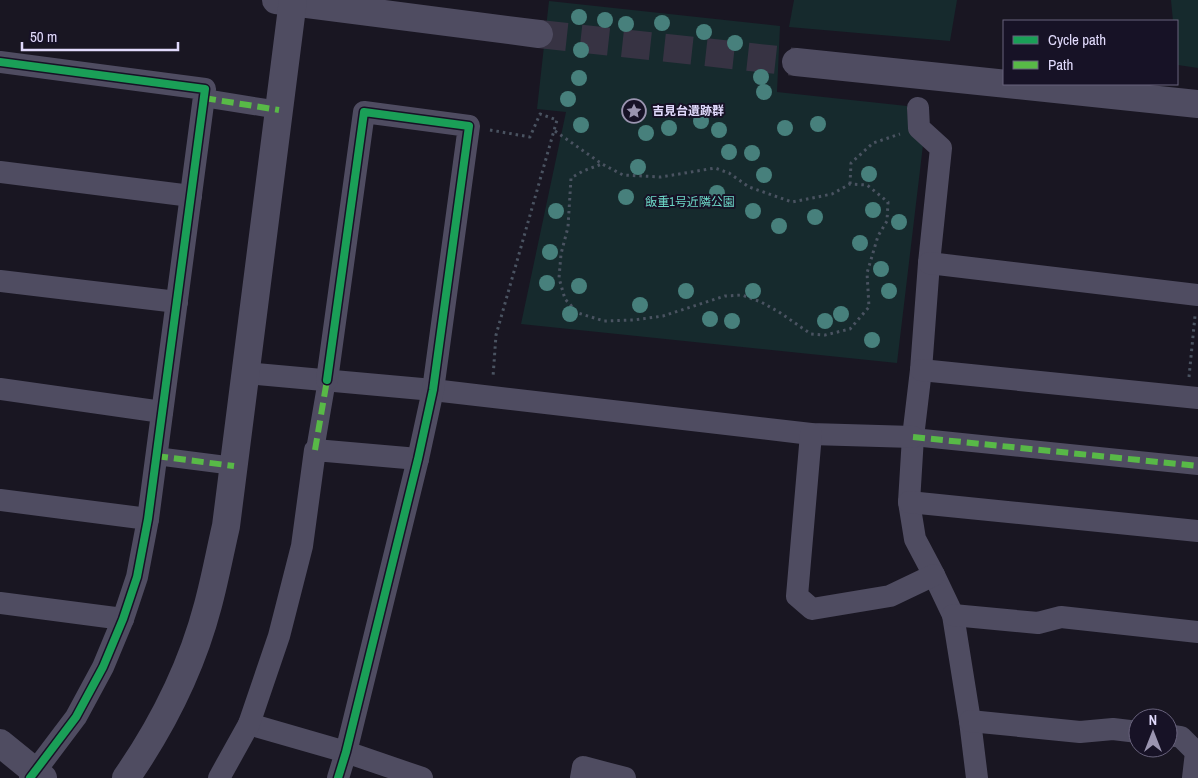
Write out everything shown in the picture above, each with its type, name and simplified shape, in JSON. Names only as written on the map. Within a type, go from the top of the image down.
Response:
[{"type":"street","points":[[126,778],[162,720],[189,661],[208,605],[226,526],[279,110],[288,1],[539,34]]},
{"type":"street","points":[[0,62],[205,89],[148,519],[137,576],[123,619],[102,667],[76,717],[36,776],[0,743]]},
{"type":"street","points":[[796,62],[1003,84]]},
{"type":"street","points":[[1016,85],[1198,104]]},
{"type":"street","points":[[204,98],[279,110]]},
{"type":"street","points":[[219,778],[249,724],[279,636],[302,546],[364,112],[469,126],[433,390],[418,459],[338,778]]},
{"type":"street","points":[[918,118],[941,148],[929,263],[921,370],[913,437],[909,502],[915,539],[953,615],[977,778]]},
{"type":"street","points":[[0,172],[191,196]]},
{"type":"street","points":[[929,263],[1198,295]]},
{"type":"street","points":[[0,281],[177,302]]},
{"type":"street","points":[[921,370],[1192,397]]},
{"type":"street","points":[[246,373],[433,390],[811,434],[913,437],[1198,466]]},
{"type":"street","points":[[0,389],[162,412]]},
{"type":"street","points":[[811,434],[797,596],[812,608],[890,596],[934,575]]},
{"type":"street","points":[[315,450],[418,459]]},
{"type":"street","points":[[156,456],[234,466]]},
{"type":"street","points":[[0,500],[148,519]]},
{"type":"street","points":[[909,502],[1198,531]]},
{"type":"street","points":[[0,603],[123,619]]},
{"type":"street","points":[[953,615],[1038,623],[1061,617],[1198,632]]},
{"type":"street","points":[[970,721],[1080,732],[1113,729],[1128,731]]},
{"type":"street","points":[[249,724],[346,752],[422,778]]},
{"type":"street","points":[[1178,737],[1181,737],[1196,752],[1193,778]]},
{"type":"street","points":[[581,778],[583,767],[625,778]]},
{"type":"path","points":[[469,126],[530,137],[540,114],[557,120],[496,335],[491,397]]},
{"type":"path","points":[[850,184],[851,163],[872,142],[918,118]]},
{"type":"path","points":[[555,131],[602,164],[623,175],[661,177],[715,168],[729,173],[748,187],[792,202],[832,194],[850,184],[867,185],[888,202],[887,221],[878,236],[867,273],[869,307],[850,329],[825,335],[811,334],[779,312],[761,302],[742,295],[725,296],[663,316],[634,320],[604,321],[578,313],[565,299],[559,278],[561,254],[568,227],[571,178],[602,164]]},
{"type":"path","points":[[1192,397],[1198,295]]},
{"type":"green space","points":[[794,0],[957,0],[950,41],[789,27]]},
{"type":"green space","points":[[1171,0],[1198,0],[1198,68],[1178,65],[1178,20],[1173,20]]},
{"type":"green space","name":"飯重1号近隣公園","points":[[549,1],[780,26],[777,92],[907,106],[909,130],[923,145],[897,363],[521,324],[566,112],[537,109]]},
{"type":"tunnel","points":[[539,34],[796,62]]},
{"type":"marked path","points":[[204,98],[279,110]]},
{"type":"marked path","points":[[315,450],[327,380]]},
{"type":"marked path","points":[[913,437],[1198,466]]},
{"type":"marked path","points":[[156,456],[234,466]]},
{"type":"cycle path","points":[[0,62],[205,89],[148,519],[137,577],[123,619],[103,667],[76,717],[30,778]]},
{"type":"cycle path","points":[[327,380],[364,112],[469,126],[433,390],[418,459],[338,778]]},
{"type":"place","name":"吉見台遺跡群","points":[[634,111]]}]
